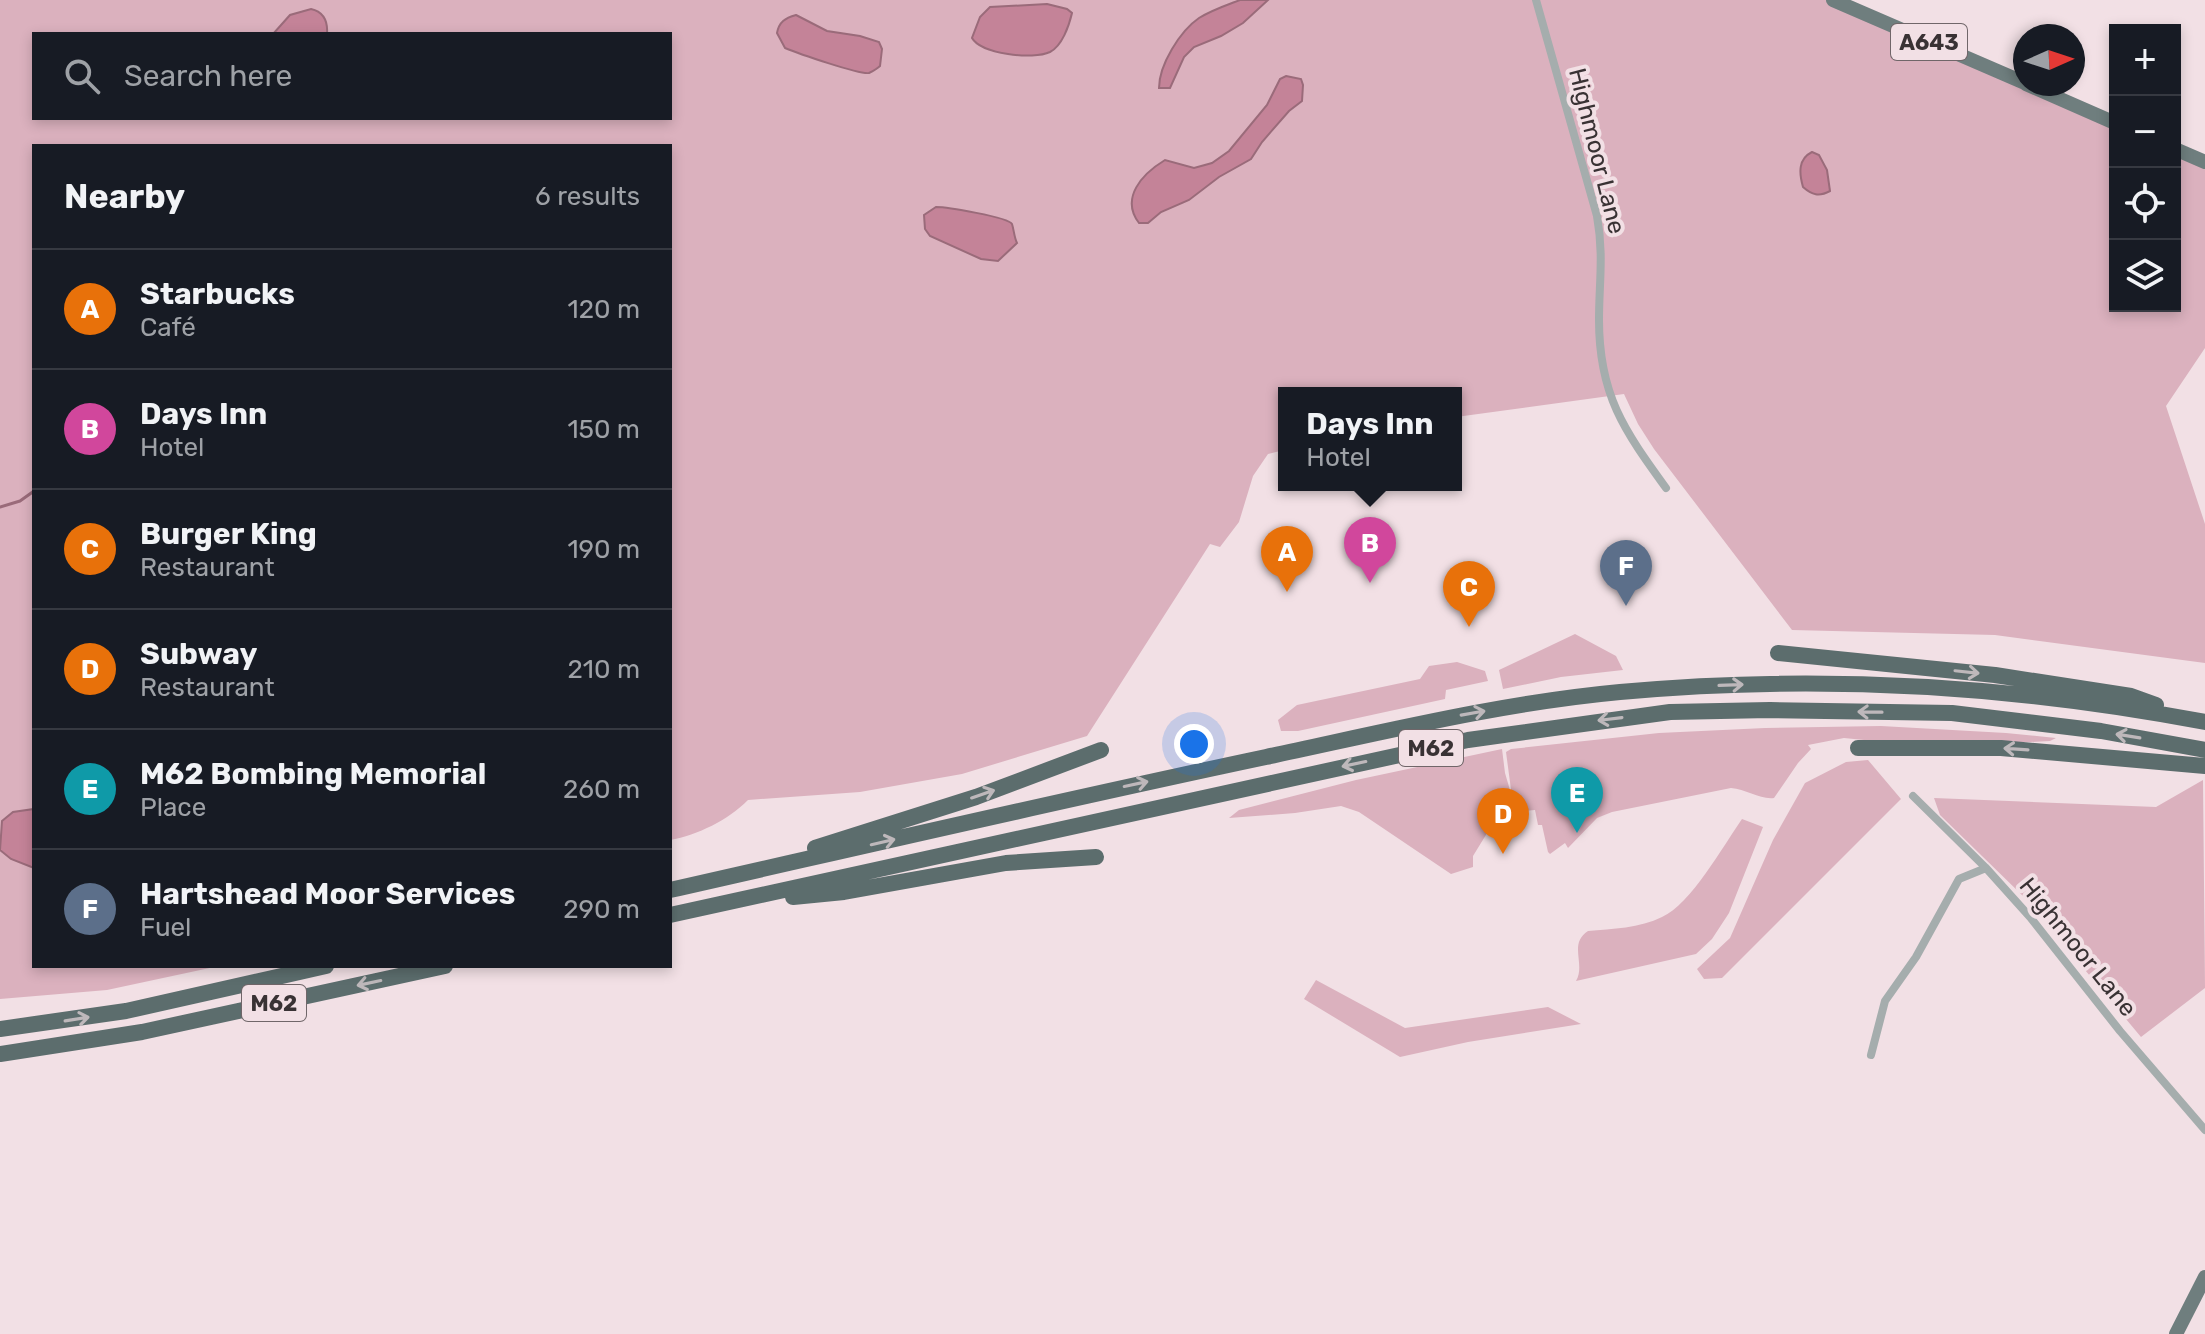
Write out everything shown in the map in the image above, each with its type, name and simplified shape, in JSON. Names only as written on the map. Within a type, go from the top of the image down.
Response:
[{"type":"highway","points":[[1778,653],[2062,684],[2131,696],[2204,722]]},
{"type":"highway","name":"M62","points":[[672,890],[1096,793],[1461,715],[1620,692],[1707,686],[1887,684],[2105,704],[2204,722]]},
{"type":"highway","name":"M62","points":[[672,915],[1468,740],[1670,712],[1952,713],[2101,731],[2205,750]]},
{"type":"highway","points":[[1858,748],[2001,748],[2089,753],[2205,766]]},
{"type":"highway","points":[[722,878],[976,797],[1101,750]]},
{"type":"highway","points":[[716,905],[844,892],[1006,863],[1096,857]]},
{"type":"highway","name":"M62","points":[[0,1029],[126,1011],[317,968]]},
{"type":"highway","name":"M62","points":[[0,1054],[142,1032],[436,968]]},
{"type":"main road","name":"A643","points":[[1833,0],[2013,78]]},
{"type":"main road","name":"A643","points":[[2053,96],[2109,120]]},
{"type":"main road","points":[[2181,152],[2205,162]]},
{"type":"main road","points":[[2176,1334],[2205,1277]]},
{"type":"street","name":"Highmoor Lane","points":[[1536,0],[1602,242],[1599,321],[1604,381],[1627,434],[1666,488]]},
{"type":"street","name":"Highmoor Lane","points":[[1913,796],[1986,868],[2030,917],[2120,1031],[2205,1130]]},
{"type":"street","points":[[1871,1055],[1885,1001],[1916,957],[1959,879],[1986,868]]},
{"type":"shaded area","points":[[0,0],[1833,0],[2013,79],[2013,96],[2053,96],[2109,120],[2109,312],[2181,312],[2181,152],[2205,162],[2205,348],[2166,406],[2205,524],[2205,663],[1995,635],[1792,630],[1654,449],[1624,394],[1462,416],[1462,387],[1278,387],[1278,452],[1268,454],[1253,476],[1239,522],[1220,547],[1210,544],[1087,736],[962,774],[860,792],[748,800],[712,826],[672,839],[672,144],[32,144],[32,968],[210,968],[107,990],[0,999]]},
{"type":"shaded area","points":[[1240,0],[1268,0],[1243,23],[1194,47],[1184,57],[1170,88],[1159,88],[1167,59],[1185,31],[1204,15]]},
{"type":"shaded area","points":[[1047,4],[1072,13],[1061,40],[1050,52],[1032,55],[996,52],[977,44],[972,38],[980,17],[990,7]]},
{"type":"shaded area","points":[[311,9],[319,12],[327,25],[327,32],[275,32],[290,15]]},
{"type":"shaded area","points":[[796,15],[827,31],[879,42],[882,49],[880,66],[863,73],[785,48],[777,33],[779,26]]},
{"type":"shaded area","points":[[1286,76],[1301,79],[1302,101],[1289,111],[1251,159],[1219,177],[1189,200],[1161,212],[1148,223],[1139,223],[1132,205],[1133,196],[1136,187],[1149,172],[1165,160],[1194,168],[1212,163],[1229,151],[1267,105],[1280,79]]},
{"type":"shaded area","points":[[1812,152],[1819,155],[1827,170],[1830,191],[1822,194],[1809,192],[1803,187],[1802,162]]},
{"type":"shaded area","points":[[936,207],[1008,221],[1012,224],[1017,243],[998,261],[981,259],[930,236],[925,229],[924,215]]},
{"type":"shaded area","points":[[1575,634],[1616,656],[1623,670],[1561,677],[1503,689],[1499,670]]},
{"type":"shaded area","points":[[1457,662],[1485,671],[1488,681],[1446,690],[1445,699],[1298,731],[1281,731],[1278,720],[1297,705],[1420,679],[1429,666]]},
{"type":"shaded area","points":[[1881,726],[2056,738],[2030,742],[1884,742],[1844,738],[1808,745],[1811,749],[1774,798],[1731,788],[1612,812],[1597,818],[1568,848],[1565,843],[1550,854],[1535,810],[1515,812],[1511,799],[1498,803],[1500,812],[1473,856],[1473,867],[1451,874],[1359,812],[1341,806],[1229,818],[1239,810],[1356,780],[1502,749],[1512,797],[1506,752],[1511,749],[1659,733]]},
{"type":"shaded area","points":[[1868,760],[1901,799],[1722,978],[1704,979],[1697,969],[1730,938],[1773,840],[1805,783],[1846,762]]},
{"type":"shaded area","points":[[2203,780],[2205,988],[2141,1037],[2024,897],[1940,815],[1934,798],[2156,807]]},
{"type":"shaded area","points":[[32,809],[32,867],[11,859],[0,850],[2,821],[13,812]]},
{"type":"shaded area","points":[[1742,819],[1763,827],[1729,913],[1712,939],[1696,954],[1576,981],[1582,936],[1588,931],[1645,924],[1673,910],[1695,887]]},
{"type":"shaded area","points":[[1316,980],[1405,1028],[1548,1007],[1581,1024],[1468,1042],[1400,1057],[1304,999]]},
{"type":"waterway","points":[[0,507],[20,501],[32,492]]},
{"type":"place","name":"Days Inn","points":[[1370,583]]},
{"type":"place","name":"Starbucks","points":[[1287,592]]},
{"type":"place","name":"Hartshead Moor Services","points":[[1626,606]]},
{"type":"place","name":"Burger King","points":[[1469,627]]},
{"type":"place","name":"M62 Bombing Memorial","points":[[1577,833]]},
{"type":"place","name":"Subway","points":[[1503,854]]}]
